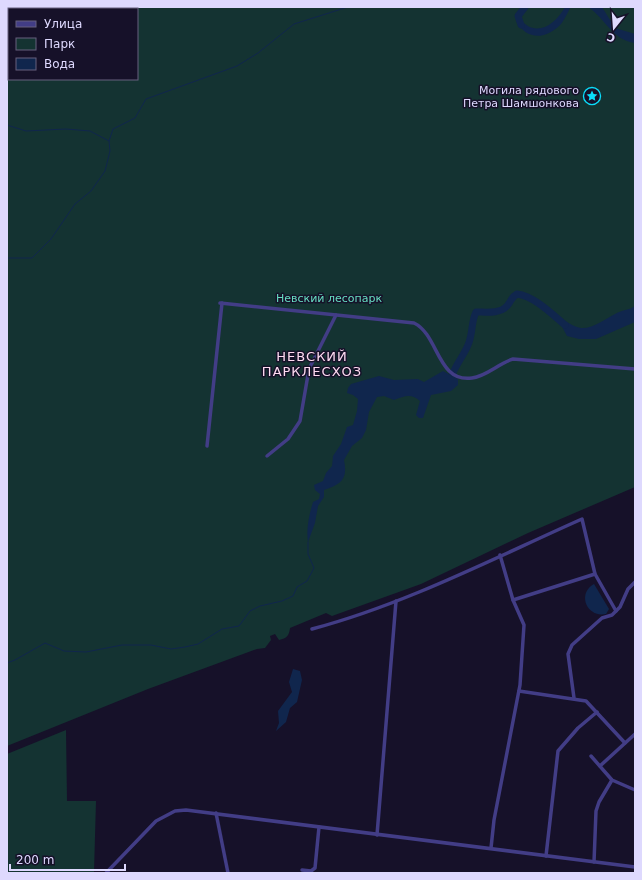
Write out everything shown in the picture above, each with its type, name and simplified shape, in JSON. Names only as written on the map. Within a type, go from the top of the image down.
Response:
[{"type":"street","points":[[207,446],[221,303],[414,323],[427,333],[442,364],[447,370],[459,378],[480,376],[506,361],[513,359],[635,369]]},
{"type":"street","points":[[267,456],[288,439],[300,421],[309,369],[336,315]]},
{"type":"street","points":[[312,629],[347,620],[396,601],[582,519],[595,574],[616,611]]},
{"type":"street","points":[[491,848],[496,813],[519,691],[524,625],[513,600],[500,555]]},
{"type":"street","points":[[513,600],[595,574]]},
{"type":"street","points":[[574,698],[568,654],[572,645],[602,618],[612,615],[620,607],[628,590],[635,582]]},
{"type":"street","points":[[377,835],[396,601]]},
{"type":"street","points":[[519,691],[586,701],[598,712],[625,743]]},
{"type":"street","points":[[546,856],[558,751],[578,728],[598,712]]},
{"type":"street","points":[[600,766],[635,734]]},
{"type":"street","points":[[591,756],[612,780],[635,790]]},
{"type":"street","points":[[594,862],[596,811],[598,802],[612,780]]},
{"type":"street","points":[[106,873],[156,821],[174,811],[186,810],[635,867]]},
{"type":"street","points":[[216,813],[228,873]]},
{"type":"street","points":[[302,870],[311,872],[315,868],[319,827]]},
{"type":"green space","name":"Невский лесопарк","points":[[7,7],[635,7],[635,487],[528,533],[421,584],[332,616],[326,613],[290,628],[288,635],[284,638],[279,640],[275,634],[270,636],[271,640],[265,648],[257,649],[148,689],[7,746]]},
{"type":"green space","points":[[66,730],[67,801],[96,801],[94,872],[7,873],[7,754]]},
{"type":"water","points":[[565,7],[573,7],[570,8],[560,25],[547,34],[541,36],[535,36],[525,31],[516,21],[518,16],[530,27],[537,29],[543,28],[555,20]]},
{"type":"water","points":[[588,7],[602,7],[615,28],[635,34],[635,43],[620,38]]},
{"type":"water","points":[[635,306],[635,322],[596,339],[579,339],[567,336],[558,319],[581,328],[585,328]]},
{"type":"water","points":[[443,371],[458,379],[458,385],[451,391],[431,395],[423,418],[419,418],[416,415],[420,401],[417,398],[405,396],[394,400],[384,396],[377,397],[369,412],[366,430],[362,438],[352,446],[344,460],[344,477],[335,486],[324,490],[324,497],[318,506],[315,523],[308,542],[307,537],[310,512],[313,502],[319,499],[320,494],[315,490],[314,485],[323,481],[326,473],[332,466],[333,456],[341,444],[347,427],[353,425],[357,411],[358,399],[347,393],[351,384],[379,376],[394,380],[418,379],[424,382]]},
{"type":"water","points":[[594,584],[609,609],[606,614],[593,612],[586,604],[586,593]]},
{"type":"water","points":[[293,669],[300,671],[302,680],[297,702],[290,708],[286,722],[276,731],[279,723],[278,711],[292,692],[289,682]]},
{"type":"waterway","points":[[7,258],[32,258],[51,239],[75,204],[91,191],[105,171],[110,151],[109,141],[113,129],[135,118],[146,99],[237,66],[258,53],[294,24],[348,7]]},
{"type":"waterway","points":[[521,25],[518,16],[525,7]]},
{"type":"waterway","points":[[7,125],[26,131],[66,129],[90,131],[109,141]]},
{"type":"waterway","points":[[453,373],[470,341],[473,320],[476,312],[493,312],[504,309],[517,294],[530,298],[549,311],[565,325]]},
{"type":"waterway","points":[[7,663],[45,643],[64,651],[86,652],[122,645],[151,645],[171,649],[198,644],[222,629],[239,626],[250,611],[260,606],[282,601],[293,596],[297,587],[307,581],[314,568],[308,554],[308,542]]},
{"type":"place","name":"Могила рядового Петра Шамшонкова","points":[[592,96]]},
{"type":"district","name":"НЕВСКИЙ ПАРКЛЕСХОЗ","points":[[312,364]]}]
